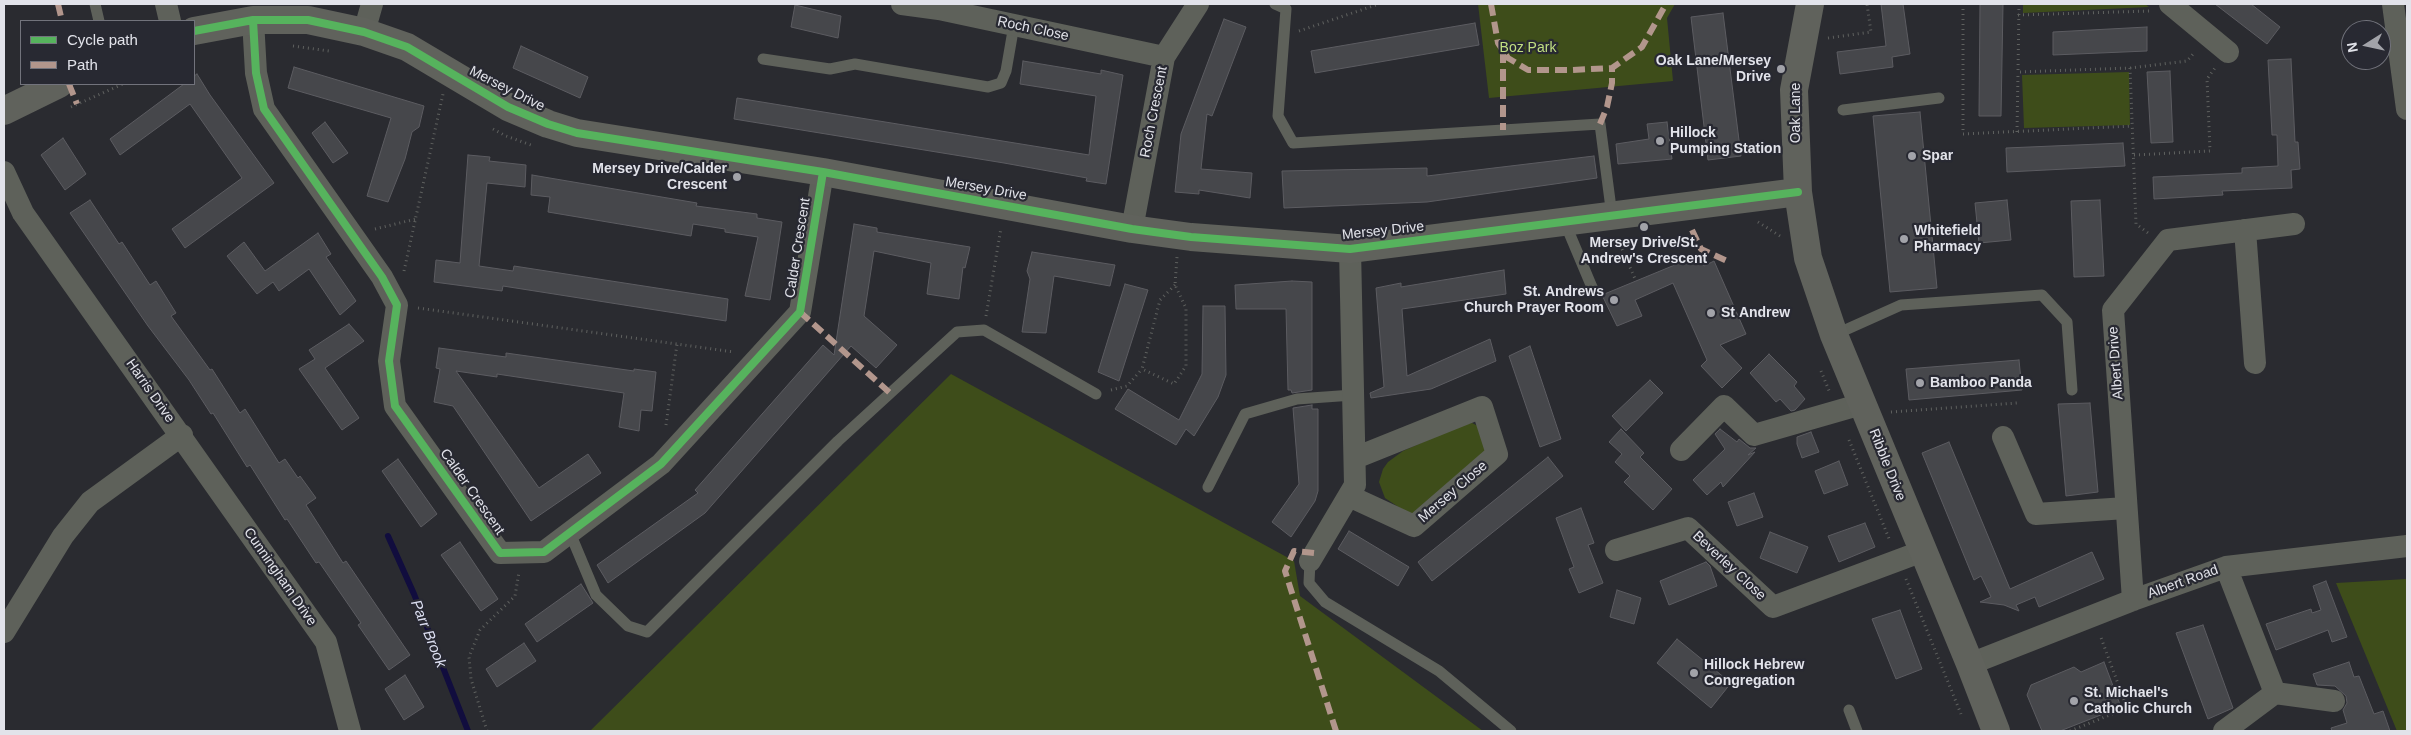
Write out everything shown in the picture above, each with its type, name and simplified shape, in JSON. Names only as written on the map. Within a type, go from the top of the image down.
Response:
[{"type":"street","points":[[166,4],[170,20]]},
{"type":"street","points":[[364,32],[372,4]]},
{"type":"street","name":"Roch Close","points":[[902,4],[939,9],[1164,57]]},
{"type":"street","name":"Roch Crescent","points":[[1132,229],[1164,57],[1198,4]]},
{"type":"street","name":"Oak Lane","points":[[1798,192],[1794,90],[1810,4]]},
{"type":"street","points":[[2393,4],[2407,109]]},
{"type":"street","points":[[2171,5],[2228,52]]},
{"type":"street","points":[[253,20],[256,73],[264,109],[382,277],[397,306]]},
{"type":"street","name":"Mersey Drive","points":[[195,31],[253,20],[308,20],[364,32],[407,47],[441,83],[508,107],[548,124],[577,133],[823,172],[1132,229],[1191,237],[1350,249],[1565,222],[1613,232],[1798,192]]},
{"type":"street","points":[[4,112],[57,85]]},
{"type":"street","name":"Harris Drive","points":[[4,172],[23,213],[182,435],[90,502],[63,536],[4,632]]},
{"type":"street","name":"Calder Crescent","points":[[397,306],[389,361],[396,406],[500,553],[544,552],[661,464],[762,356],[800,312],[823,172]]},
{"type":"street","name":"Ribble Drive","points":[[1798,192],[1808,258],[1834,335],[1855,410],[1910,556],[1970,664],[1996,731]]},
{"type":"street","points":[[2164,246],[2168,240],[2294,224]]},
{"type":"street","points":[[2246,230],[2255,363]]},
{"type":"street","name":"Albert Drive","points":[[2133,600],[2113,310],[2164,246]]},
{"type":"street","points":[[1310,561],[1355,485],[1350,249]]},
{"type":"street","points":[[1681,450],[1724,406],[1754,435],[1855,410]]},
{"type":"street","name":"Mersey Close","points":[[1349,496],[1414,526],[1497,454],[1482,407],[1355,458]]},
{"type":"street","name":"Cunningham Drive","points":[[182,435],[326,642],[350,731]]},
{"type":"street","points":[[2003,437],[2036,514],[2126,508]]},
{"type":"street","name":"Beverley Close","points":[[1616,550],[1688,528],[1774,608],[1910,556]]},
{"type":"street","name":"Albert Road","points":[[1970,664],[2133,600],[2226,567],[2407,546]]},
{"type":"street","points":[[2226,567],[2275,693]]},
{"type":"street","points":[[2224,731],[2275,693],[2334,701]]},
{"type":"lane","points":[[95,4],[99,20]]},
{"type":"lane","points":[[1275,4],[1286,9],[1278,116],[1292,143],[1600,124],[1613,232]]},
{"type":"lane","points":[[763,59],[830,69],[854,64],[988,87],[1001,83],[1006,70],[1014,25]]},
{"type":"lane","points":[[1842,110],[1939,98]]},
{"type":"lane","points":[[1565,222],[1594,292]]},
{"type":"lane","points":[[1834,335],[1901,305],[2042,295],[2067,322],[2072,390]]},
{"type":"lane","points":[[570,533],[596,595],[628,626],[647,632],[838,441],[957,332],[984,330],[1096,394]]},
{"type":"lane","points":[[1208,486],[1245,414],[1297,399],[1353,395]]},
{"type":"lane","points":[[1310,561],[1309,583],[1325,602],[1439,671],[1510,731]]},
{"type":"lane","points":[[1849,710],[1857,731]]},
{"type":"path","points":[[1284,36],[1379,4]]},
{"type":"path","points":[[1828,38],[1871,32],[1867,4]]},
{"type":"path","points":[[1963,4],[1963,134],[2132,126]]},
{"type":"path","points":[[2017,132],[2019,4]]},
{"type":"path","points":[[2018,15],[2157,10],[2171,5]]},
{"type":"path","points":[[2018,72],[2130,68],[2187,62],[2209,36]]},
{"type":"path","points":[[292,46],[335,52]]},
{"type":"path","points":[[2134,155],[2210,151],[2207,79],[2228,52]]},
{"type":"path","points":[[2130,68],[2136,224],[2164,246]]},
{"type":"path","points":[[441,83],[442,98]]},
{"type":"path","points":[[441,83],[442,98],[397,306],[762,356]]},
{"type":"path","points":[[442,98],[450,103]]},
{"type":"path","points":[[490,127],[506,136],[540,148]]},
{"type":"path","points":[[353,235],[416,219]]},
{"type":"path","points":[[1750,223],[1760,222],[1780,236],[1782,245]]},
{"type":"path","points":[[992,226],[1011,229]]},
{"type":"path","points":[[984,330],[1001,228]]},
{"type":"path","points":[[1613,232],[1627,239]]},
{"type":"path","points":[[1613,232],[1636,281]]},
{"type":"path","points":[[1167,255],[1187,258]]},
{"type":"path","points":[[1142,369],[1174,384],[1186,366],[1186,308],[1175,285],[1177,257]]},
{"type":"path","points":[[1096,394],[1127,386],[1142,369],[1160,300],[1175,285]]},
{"type":"path","points":[[666,427],[677,344]]},
{"type":"path","points":[[1820,368],[1855,410],[1910,556],[1965,722]]},
{"type":"path","points":[[1855,410],[2017,403]]},
{"type":"path","points":[[487,731],[470,679],[469,657],[480,630],[515,596],[522,552]]},
{"type":"path","points":[[2070,731],[2128,708],[2093,616]]},
{"type":"green space","name":"Boz Park","points":[[1478,4],[1675,4],[1667,18],[1673,81],[1489,98]]},
{"type":"green space","points":[[2023,4],[2145,4],[2149,7],[2023,13]]},
{"type":"green space","points":[[2129,72],[2130,125],[2024,128],[2022,75]]},
{"type":"green space","points":[[951,374],[1294,561],[1300,596],[1483,731],[590,731]]},
{"type":"green space","points":[[1472,423],[1478,426],[1488,452],[1417,515],[1403,510],[1385,498],[1379,482],[1383,469],[1388,462],[1403,451],[1464,424]]},
{"type":"green space","points":[[2407,579],[2407,731],[2397,731],[2336,583]]},
{"type":"building","points":[[1881,4],[1903,4],[1910,54],[1892,57],[1893,67],[1840,74],[1837,52],[1886,46]]},
{"type":"building","points":[[1980,4],[2003,4],[2001,116],[1979,116]]},
{"type":"building","points":[[2215,4],[2251,4],[2280,27],[2267,44]]},
{"type":"building","points":[[795,5],[841,16],[838,38],[791,27]]},
{"type":"building","points":[[1723,13],[1741,156],[1708,160],[1691,17]]},
{"type":"building","points":[[1224,19],[1246,27],[1212,116],[1207,114],[1201,169],[1252,173],[1250,198],[1199,190],[1199,194],[1175,192],[1181,134]]},
{"type":"building","points":[[1475,23],[1479,45],[1315,73],[1311,51]]},
{"type":"building","points":[[2147,27],[2147,51],[2053,55],[2053,32]]},
{"type":"building","points":[[521,46],[588,77],[580,98],[513,68]]},
{"type":"building","points":[[2291,59],[2295,142],[2298,142],[2300,169],[2291,170],[2292,188],[2222,191],[2223,195],[2154,199],[2153,177],[2242,173],[2242,168],[2278,166],[2277,135],[2272,135],[2268,60]]},
{"type":"building","points":[[1023,61],[1101,74],[1101,70],[1123,75],[1106,184],[1086,181],[1087,178],[1004,163],[734,119],[737,98],[1089,155],[1096,96],[1020,84]]},
{"type":"building","points":[[294,67],[424,106],[419,127],[412,132],[405,159],[388,202],[367,196],[391,118],[288,88]]},
{"type":"building","points":[[2170,71],[2173,142],[2151,143],[2147,72]]},
{"type":"building","points":[[197,74],[274,183],[185,248],[172,229],[242,178],[190,104],[120,155],[110,139],[183,85],[195,85],[195,75]]},
{"type":"building","points":[[1920,112],[1937,288],[1890,292],[1873,116]]},
{"type":"building","points":[[325,122],[348,153],[333,163],[312,133]]},
{"type":"building","points":[[1667,122],[1672,159],[1618,164],[1616,144],[1649,139],[1647,124]]},
{"type":"building","points":[[63,138],[86,174],[65,190],[41,155]]},
{"type":"building","points":[[2123,143],[2125,166],[2007,172],[2006,148]]},
{"type":"building","points":[[468,155],[490,157],[489,161],[526,165],[525,187],[487,183],[479,266],[513,271],[514,266],[728,299],[726,321],[503,286],[502,291],[434,282],[436,260],[460,263]]},
{"type":"building","points":[[1594,156],[1597,178],[1427,202],[1284,208],[1282,171],[1427,168],[1427,176]]},
{"type":"building","points":[[532,175],[697,203],[696,206],[757,214],[757,218],[782,222],[770,300],[745,296],[758,237],[725,232],[725,229],[693,224],[691,236],[548,212],[550,197],[531,195]]},
{"type":"building","points":[[90,200],[119,244],[122,242],[150,285],[156,281],[176,313],[171,316],[210,370],[212,369],[240,413],[245,409],[279,463],[285,459],[298,478],[300,476],[316,498],[306,505],[343,563],[346,561],[410,655],[389,670],[358,625],[361,623],[319,562],[316,563],[287,519],[285,520],[250,465],[247,467],[213,413],[211,414],[189,380],[148,326],[70,213]]},
{"type":"building","points":[[2007,200],[2011,240],[1979,243],[1975,203]]},
{"type":"building","points":[[2100,200],[2104,276],[2074,277],[2071,201]]},
{"type":"building","points":[[854,224],[877,228],[877,232],[970,247],[965,268],[963,267],[959,299],[927,294],[931,263],[874,251],[864,316],[897,345],[876,368],[851,346],[705,513],[608,583],[597,565],[698,493],[695,490],[823,345],[834,355]]},
{"type":"building","points":[[318,233],[331,254],[326,257],[356,301],[340,315],[309,269],[279,291],[273,282],[257,294],[227,256],[244,242],[265,271]]},
{"type":"building","points":[[1032,252],[1115,265],[1110,286],[1054,276],[1046,333],[1022,332],[1030,279],[1027,271]]},
{"type":"building","name":"St Andrew","points":[[1699,255],[1704,266],[1714,261],[1746,334],[1720,345],[1742,368],[1722,388],[1701,366],[1707,360],[1673,283],[1635,300],[1642,316],[1617,326],[1602,295]]},
{"type":"building","points":[[1504,270],[1506,294],[1402,309],[1407,376],[1490,339],[1496,361],[1431,389],[1371,398],[1370,393],[1384,387],[1376,288],[1401,283],[1401,287]]},
{"type":"building","points":[[1292,281],[1312,282],[1312,390],[1292,393],[1291,390],[1288,390],[1286,309],[1236,309],[1235,285]]},
{"type":"building","points":[[1125,284],[1148,290],[1119,381],[1098,372]]},
{"type":"building","points":[[1203,306],[1225,306],[1226,375],[1218,397],[1194,436],[1186,429],[1176,445],[1115,409],[1128,389],[1179,420],[1202,374]]},
{"type":"building","points":[[349,324],[364,341],[325,368],[359,418],[342,430],[299,369],[315,359],[309,350]]},
{"type":"building","points":[[1530,346],[1561,439],[1540,447],[1509,356]]},
{"type":"building","points":[[439,348],[506,357],[506,353],[634,371],[634,369],[656,372],[652,411],[641,410],[639,431],[619,427],[624,393],[497,374],[497,377],[456,371],[539,488],[588,454],[601,473],[531,521],[453,406],[434,402],[440,369],[436,368]]},
{"type":"building","points":[[1769,354],[1797,382],[1794,386],[1805,399],[1795,410],[1791,411],[1780,399],[1776,402],[1750,373]]},
{"type":"building","points":[[2019,360],[2022,390],[1909,400],[1906,369]]},
{"type":"building","points":[[1650,380],[1663,393],[1626,431],[1612,416]]},
{"type":"building","points":[[2090,403],[2098,492],[2066,496],[2058,404]]},
{"type":"building","points":[[1312,405],[1312,409],[1318,409],[1318,491],[1315,501],[1291,537],[1272,522],[1299,484],[1293,408]]},
{"type":"building","points":[[1621,429],[1644,453],[1640,457],[1672,489],[1653,510],[1624,482],[1630,476],[1615,462],[1622,454],[1609,442]]},
{"type":"building","points":[[1720,429],[1737,442],[1739,439],[1750,448],[1756,448],[1748,455],[1755,452],[1723,487],[1721,482],[1707,495],[1693,480],[1725,449],[1715,434]]},
{"type":"building","points":[[1811,432],[1819,452],[1802,458],[1797,444],[1797,437]]},
{"type":"building","points":[[1949,442],[2010,589],[2092,552],[2104,579],[2039,607],[2035,597],[2016,605],[2019,611],[2004,605],[1980,602],[1991,597],[1981,576],[1974,580],[1922,453]]},
{"type":"building","points":[[1548,457],[1563,476],[1432,581],[1418,562]]},
{"type":"building","points":[[398,459],[437,514],[421,527],[382,471]]},
{"type":"building","points":[[1839,461],[1848,485],[1824,494],[1815,471]]},
{"type":"building","points":[[1754,493],[1763,517],[1737,526],[1728,502]]},
{"type":"building","points":[[1581,508],[1594,543],[1588,545],[1603,583],[1579,593],[1569,569],[1574,567],[1556,518]]},
{"type":"building","points":[[1865,523],[1875,547],[1839,562],[1828,536]]},
{"type":"building","points":[[1349,531],[1409,567],[1398,586],[1338,549]]},
{"type":"building","points":[[1770,532],[1808,547],[1797,573],[1760,558]]},
{"type":"building","points":[[460,542],[498,599],[481,611],[441,555]]},
{"type":"building","points":[[1706,562],[1710,566],[1717,586],[1669,605],[1660,581]]},
{"type":"building","points":[[2326,581],[2347,637],[2332,642],[2328,630],[2276,650],[2266,624],[2311,609],[2312,613],[2321,610],[2313,586]]},
{"type":"building","points":[[581,584],[593,603],[537,642],[525,624]]},
{"type":"building","points":[[1617,590],[1641,598],[1634,624],[1610,617]]},
{"type":"building","points":[[1900,610],[1922,669],[1896,679],[1872,619]]},
{"type":"building","points":[[2203,625],[2233,708],[2208,719],[2176,633]]},
{"type":"building","name":"Hillock Hebrew Congregation","points":[[1677,639],[1731,683],[1711,708],[1657,663]]},
{"type":"building","points":[[524,643],[536,661],[497,687],[486,669]]},
{"type":"building","name":"St. Michael's Catholic Church","points":[[2104,662],[2121,707],[2060,731],[2042,731],[2027,695],[2031,685],[2074,667],[2081,672]]},
{"type":"building","points":[[2349,662],[2354,677],[2359,676],[2374,714],[2383,711],[2390,731],[2332,731],[2331,728],[2347,723],[2343,710],[2347,703],[2346,696],[2335,686],[2317,685],[2313,674]]},
{"type":"building","points":[[405,675],[424,707],[404,720],[385,689]]},
{"type":"waterway","name":"Parr Brook","points":[[388,536],[414,594],[468,731]]},
{"type":"marked path","points":[[58,4],[62,20]]},
{"type":"marked path","points":[[1491,4],[1498,43],[1508,58],[1528,70],[1612,68],[1642,47],[1666,4]]},
{"type":"marked path","points":[[1503,51],[1503,130]]},
{"type":"marked path","points":[[1600,124],[1607,107],[1612,83],[1612,68]]},
{"type":"marked path","points":[[69,85],[77,104]]},
{"type":"marked path","points":[[1692,230],[1701,249],[1727,261]]},
{"type":"marked path","points":[[800,312],[890,393]]},
{"type":"marked path","points":[[1314,553],[1294,551],[1285,571],[1336,731]]},
{"type":"cycle path","points":[[253,20],[256,73],[264,109],[382,277],[397,305],[389,361],[395,406],[500,553],[544,552],[661,464],[800,312],[823,172]]},
{"type":"cycle path","points":[[195,31],[253,20],[308,20],[364,32],[407,47],[508,107],[548,124],[577,133],[823,172],[1132,229],[1191,237],[1350,249],[1798,192]]},
{"type":"place","name":"Oak Lane/Mersey Drive","points":[[1781,69]]},
{"type":"place","name":"Hillock Pumping Station","points":[[1660,141]]},
{"type":"place","name":"Spar","points":[[1912,156]]},
{"type":"place","name":"Mersey Drive/Calder Crescent","points":[[737,177]]},
{"type":"place","name":"Mersey Drive/St. Andrew's Crescent","points":[[1644,227]]},
{"type":"place","name":"Whitefield Pharmacy","points":[[1904,239]]},
{"type":"place","name":"St. Andrews Church Prayer Room","points":[[1614,300]]},
{"type":"place","name":"St Andrew","points":[[1711,313]]},
{"type":"place","name":"Bamboo Panda","points":[[1920,383]]},
{"type":"place","name":"Hillock Hebrew Congregation","points":[[1694,673]]},
{"type":"place","name":"St. Michael's Catholic Church","points":[[2074,701]]}]
